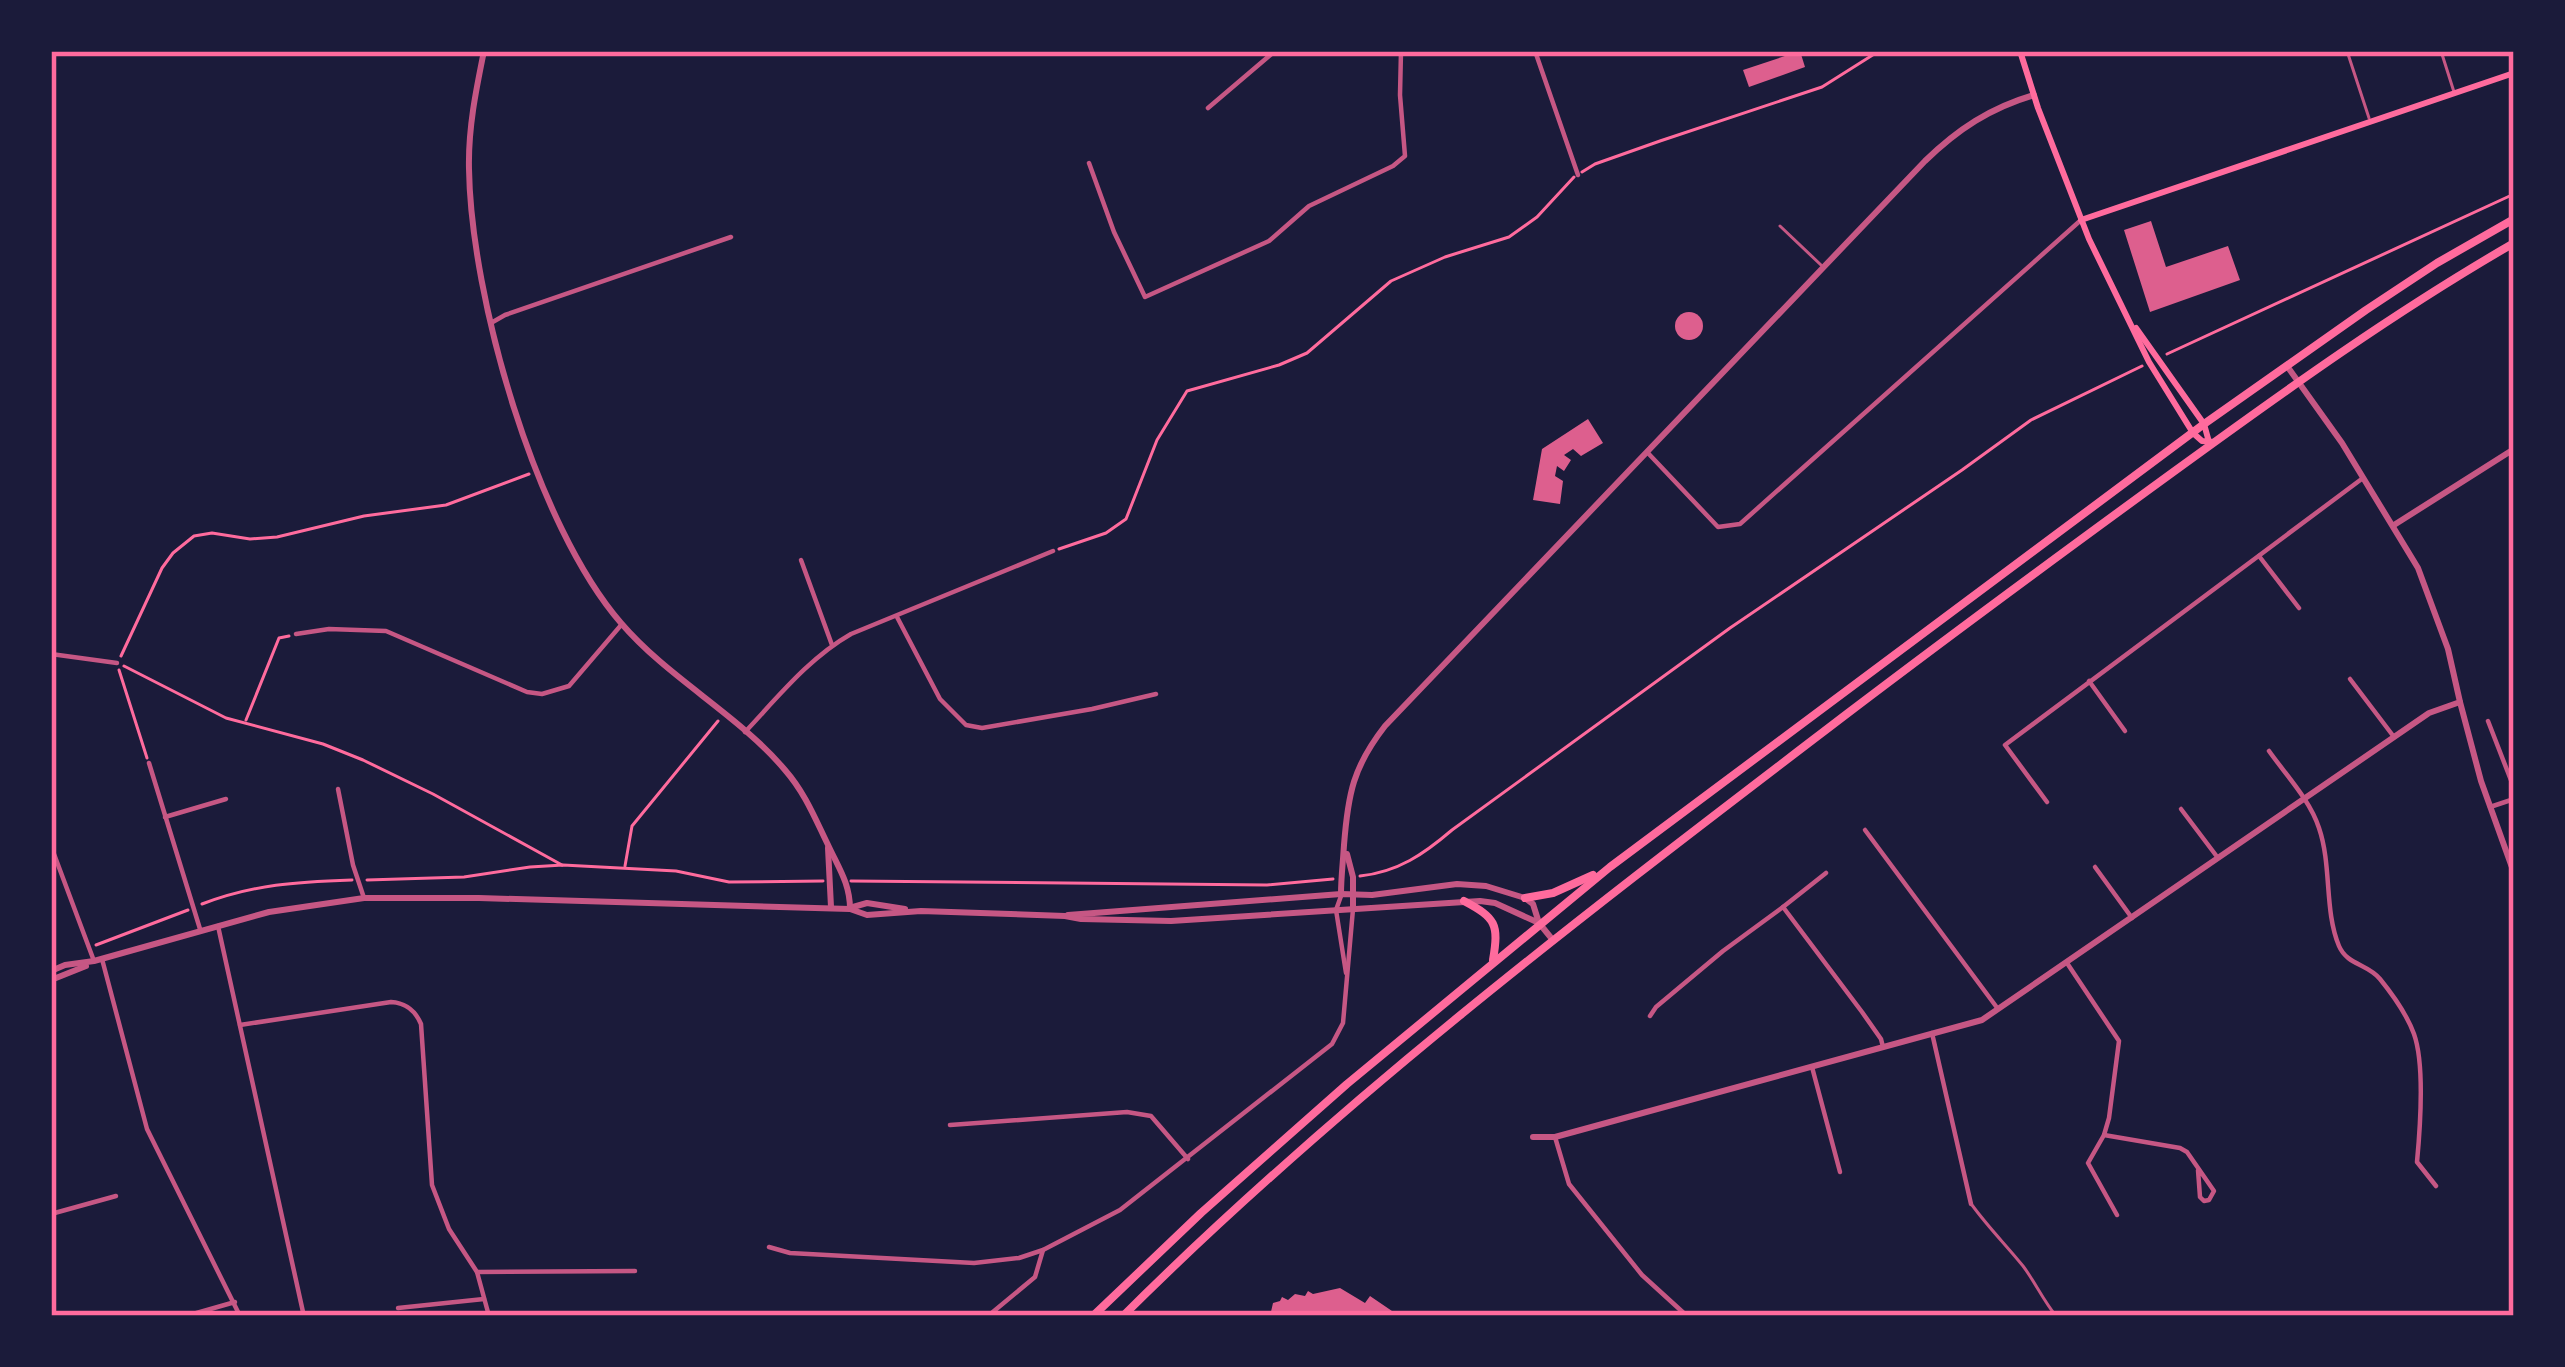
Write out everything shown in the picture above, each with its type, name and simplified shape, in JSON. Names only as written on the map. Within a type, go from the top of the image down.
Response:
[{"type":"main road","points":[[2020,51],[2081,220],[2127,316],[2193,433],[2210,444]]},
{"type":"main road","points":[[2081,220],[2514,73]]},
{"type":"main road","points":[[1095,1315],[1233,1184],[1610,866],[2204,424],[2437,263],[2514,219]]},
{"type":"main road","points":[[1123,1316],[1362,1097],[1552,939],[2210,444],[2376,328],[2514,243]]},
{"type":"main road","points":[[2153,360],[2204,424],[2210,444]]},
{"type":"main road","points":[[1525,898],[1570,886],[1610,866]]},
{"type":"main road","points":[[1464,902],[1489,914],[1495,926],[1493,960]]},
{"type":"street","points":[[484,51],[471,118],[469,179],[476,253],[491,323],[538,470],[580,565],[622,624],[768,752],[793,780],[818,819],[847,881],[850,909]]},
{"type":"street","points":[[1208,108],[1275,51]]},
{"type":"street","points":[[1089,163],[1145,297],[1269,241],[1319,200],[1405,156],[1401,51]]},
{"type":"street","points":[[1535,51],[1578,175]]},
{"type":"street","points":[[1348,984],[1336,910],[1345,812],[1352,782],[1370,746],[1822,267],[1953,135],[2000,106],[2034,94]]},
{"type":"street","points":[[1647,452],[1718,527],[1740,524],[2081,220]]},
{"type":"street","points":[[491,323],[731,237]]},
{"type":"street","points":[[2287,366],[2418,568],[2448,649],[2490,807],[2514,873]]},
{"type":"street","points":[[2393,525],[2514,449]]},
{"type":"street","points":[[2047,802],[2005,745],[2363,478]]},
{"type":"street","points":[[745,732],[832,645],[1053,551]]},
{"type":"street","points":[[2259,556],[2299,608]]},
{"type":"street","points":[[801,560],[832,645]]},
{"type":"street","points":[[897,616],[940,699],[966,725],[982,728],[1156,694]]},
{"type":"street","points":[[296,634],[329,629],[386,631],[527,692],[542,694],[569,686],[622,624]]},
{"type":"street","points":[[51,654],[117,663]]},
{"type":"street","points":[[2350,680],[2394,736]]},
{"type":"street","points":[[2089,681],[2125,731]]},
{"type":"street","points":[[1533,1137],[1555,1137],[1982,1020],[2394,736],[2429,713],[2460,702]]},
{"type":"street","points":[[2488,721],[2514,788]]},
{"type":"street","points":[[2269,751],[2304,799],[2320,835],[2340,947],[2352,962],[2369,968],[2380,979],[2416,1040],[2417,1162],[2436,1186]]},
{"type":"street","points":[[148,763],[200,930]]},
{"type":"street","points":[[338,789],[364,898]]},
{"type":"street","points":[[2490,807],[2514,799]]},
{"type":"street","points":[[165,817],[226,800]]},
{"type":"street","points":[[2181,808],[2218,858]]},
{"type":"street","points":[[1865,830],[1998,1009]]},
{"type":"street","points":[[827,844],[831,908]]},
{"type":"street","points":[[769,1247],[974,1263],[1043,1250],[1120,1210],[1333,1043],[1343,1023],[1353,909],[1353,877],[1344,845]]},
{"type":"street","points":[[51,846],[89,948],[98,960],[147,1129],[240,1316]]},
{"type":"street","points":[[2095,867],[2132,918]]},
{"type":"street","points":[[1650,1016],[1706,964],[1826,873]]},
{"type":"street","points":[[1065,916],[1341,894],[1372,896],[1457,884],[1486,886],[1525,898],[1552,939]]},
{"type":"street","points":[[51,975],[68,975],[98,960],[218,925],[284,909],[364,898],[1171,921],[1464,902],[1496,903],[1539,923]]},
{"type":"street","points":[[1783,907],[1883,1047]]},
{"type":"street","points":[[218,925],[303,1312]]},
{"type":"street","points":[[2067,963],[2119,1042],[2109,1118],[2088,1163],[2116,1215]]},
{"type":"street","points":[[240,1025],[391,1002],[412,1009],[421,1024],[432,1185],[449,1229],[477,1272],[489,1316]]},
{"type":"street","points":[[1932,1033],[1971,1204]]},
{"type":"street","points":[[1812,1067],[1840,1172]]},
{"type":"street","points":[[950,1125],[1126,1112],[1151,1116],[1188,1159]]},
{"type":"street","points":[[2104,1135],[2180,1148],[2198,1170]]},
{"type":"street","points":[[1555,1137],[1569,1184],[1642,1274],[1687,1316]]},
{"type":"street","points":[[51,1214],[116,1196]]},
{"type":"street","points":[[988,1316],[1035,1276],[1043,1250]]},
{"type":"street","points":[[477,1272],[634,1270]]},
{"type":"street","points":[[398,1308],[484,1299]]},
{"type":"street","points":[[186,1316],[235,1301]]},
{"type":"street","points":[[1095,1315],[1112,1316]]},
{"type":"lane","points":[[2348,51],[2370,122]]},
{"type":"lane","points":[[2440,51],[2455,94]]},
{"type":"lane","points":[[1780,226],[1822,267]]},
{"type":"lane","points":[[1971,1204],[2026,1270],[2056,1316]]},
{"type":"path","points":[[1053,551],[1106,533],[1126,519],[1157,440],[1187,391],[1306,353],[1391,281],[1445,257],[1509,237],[1537,217],[1569,180],[1595,164],[1822,87],[1879,51]]},
{"type":"path","points":[[1370,875],[1427,852],[1730,628],[2031,420],[2514,194]]},
{"type":"path","points":[[148,763],[117,663],[162,568],[194,536],[277,537],[364,516],[434,507],[538,470]]},
{"type":"path","points":[[245,723],[279,638],[296,634]]},
{"type":"path","points":[[117,663],[212,712],[364,760],[563,866]]},
{"type":"path","points":[[625,868],[632,826],[723,715]]},
{"type":"path","points":[[89,948],[256,886],[464,877],[563,866],[692,873],[729,882],[830,881]]},
{"type":"path","points":[[847,881],[1267,885],[1341,878]]},
{"type":"building","points":[[1800,51],[1805,67],[1749,87],[1743,70]]},
{"type":"building","points":[[2151,221],[2166,267],[2228,246],[2240,280],[2150,312],[2124,230]]},
{"type":"building","points":[[1689,312],[1699,316],[1703,326],[1699,336],[1689,340],[1679,336],[1675,326],[1679,316]]},
{"type":"building","points":[[1588,419],[1603,443],[1581,456],[1573,449],[1564,455],[1571,460],[1564,471],[1557,466],[1555,476],[1563,481],[1560,504],[1533,500],[1542,449]]},
{"type":"building","points":[[1340,1288],[1365,1303],[1370,1296],[1392,1311],[1389,1316],[1270,1316],[1273,1303],[1282,1297],[1288,1300],[1308,1291]]}]
